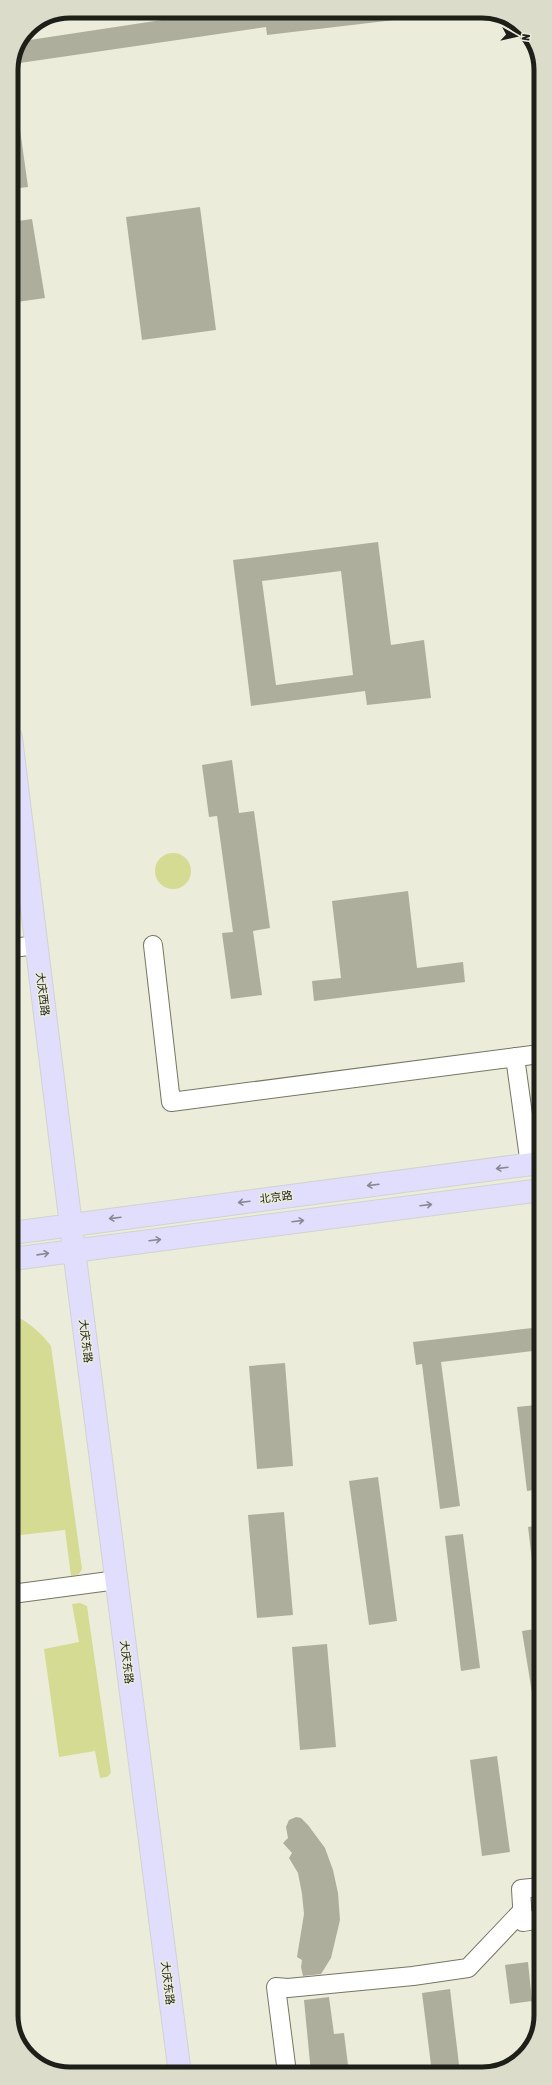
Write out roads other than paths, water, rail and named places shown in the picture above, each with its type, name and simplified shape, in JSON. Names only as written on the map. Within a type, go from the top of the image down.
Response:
[{"type":"main road","name":"大庆西路","points":[[18,794],[74,1250]]},
{"type":"main road","name":"北京路","points":[[18,1232],[534,1164]]},
{"type":"main road","points":[[18,1258],[534,1191]]},
{"type":"main road","name":"大庆东路","points":[[74,1250],[179,2067]]},
{"type":"street","points":[[18,947],[37,945]]},
{"type":"street","points":[[153,946],[171,1102],[534,1055]]},
{"type":"street","points":[[515,1057],[534,1159]]},
{"type":"street","points":[[18,1593],[117,1580]]},
{"type":"street","points":[[534,1888],[521,1889],[523,1922],[534,1920]]},
{"type":"street","points":[[286,2067],[276,1987],[288,1988],[413,1976],[468,1968],[522,1911]]}]
